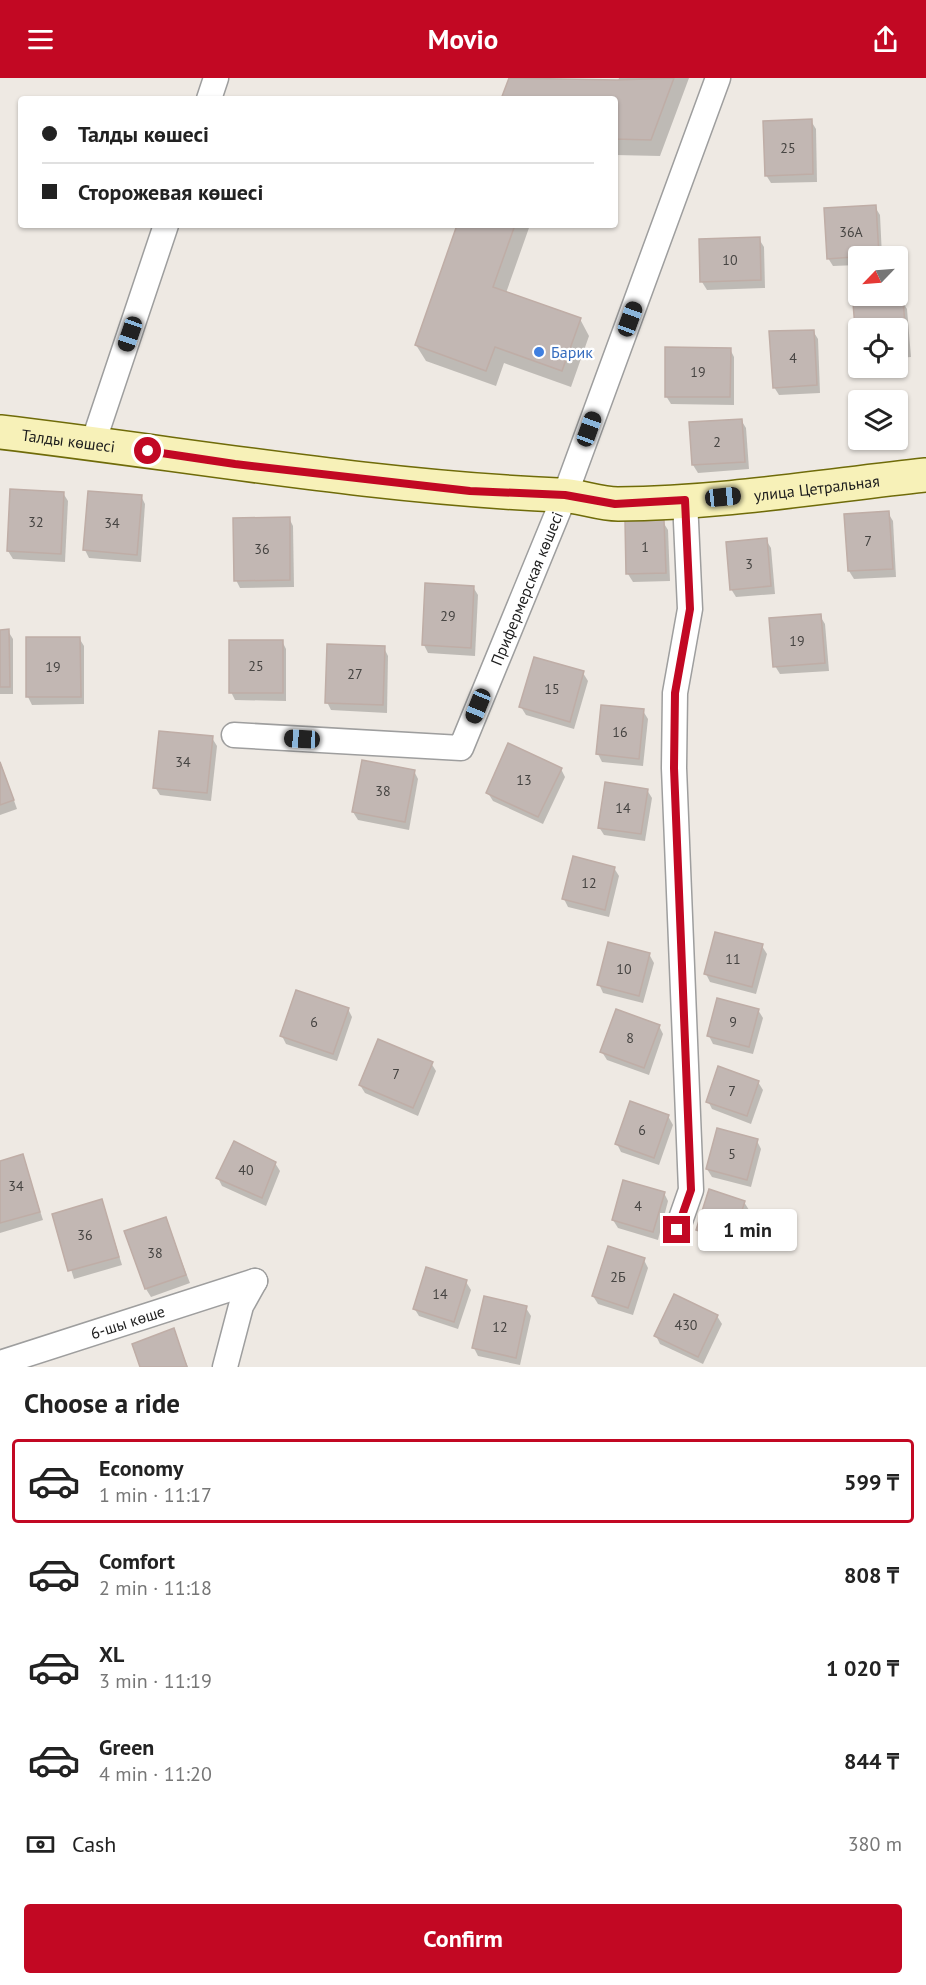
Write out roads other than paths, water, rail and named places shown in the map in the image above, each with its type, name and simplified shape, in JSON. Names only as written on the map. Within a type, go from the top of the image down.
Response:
[{"type":"street","points":[[210,96],[216,78]]},
{"type":"street","name":"Прифермерская көшесі","points":[[234,735],[461,748],[565,495],[718,78]]},
{"type":"street","points":[[93,443],[165,228]]},
{"type":"street","name":"Талды көшесі","points":[[0,432],[235,464],[470,491],[565,495]]},
{"type":"street","name":"улица Цетральная","points":[[565,495],[615,504],[685,500],[926,475]]},
{"type":"street","points":[[677,1230],[691,1190],[674,768],[675,693],[690,609],[685,500]]},
{"type":"street","name":"6-шы көше","points":[[0,1363],[255,1281],[241,1306],[225,1367]]},
{"type":"place","name":"Барик","points":[[539,352]]}]
